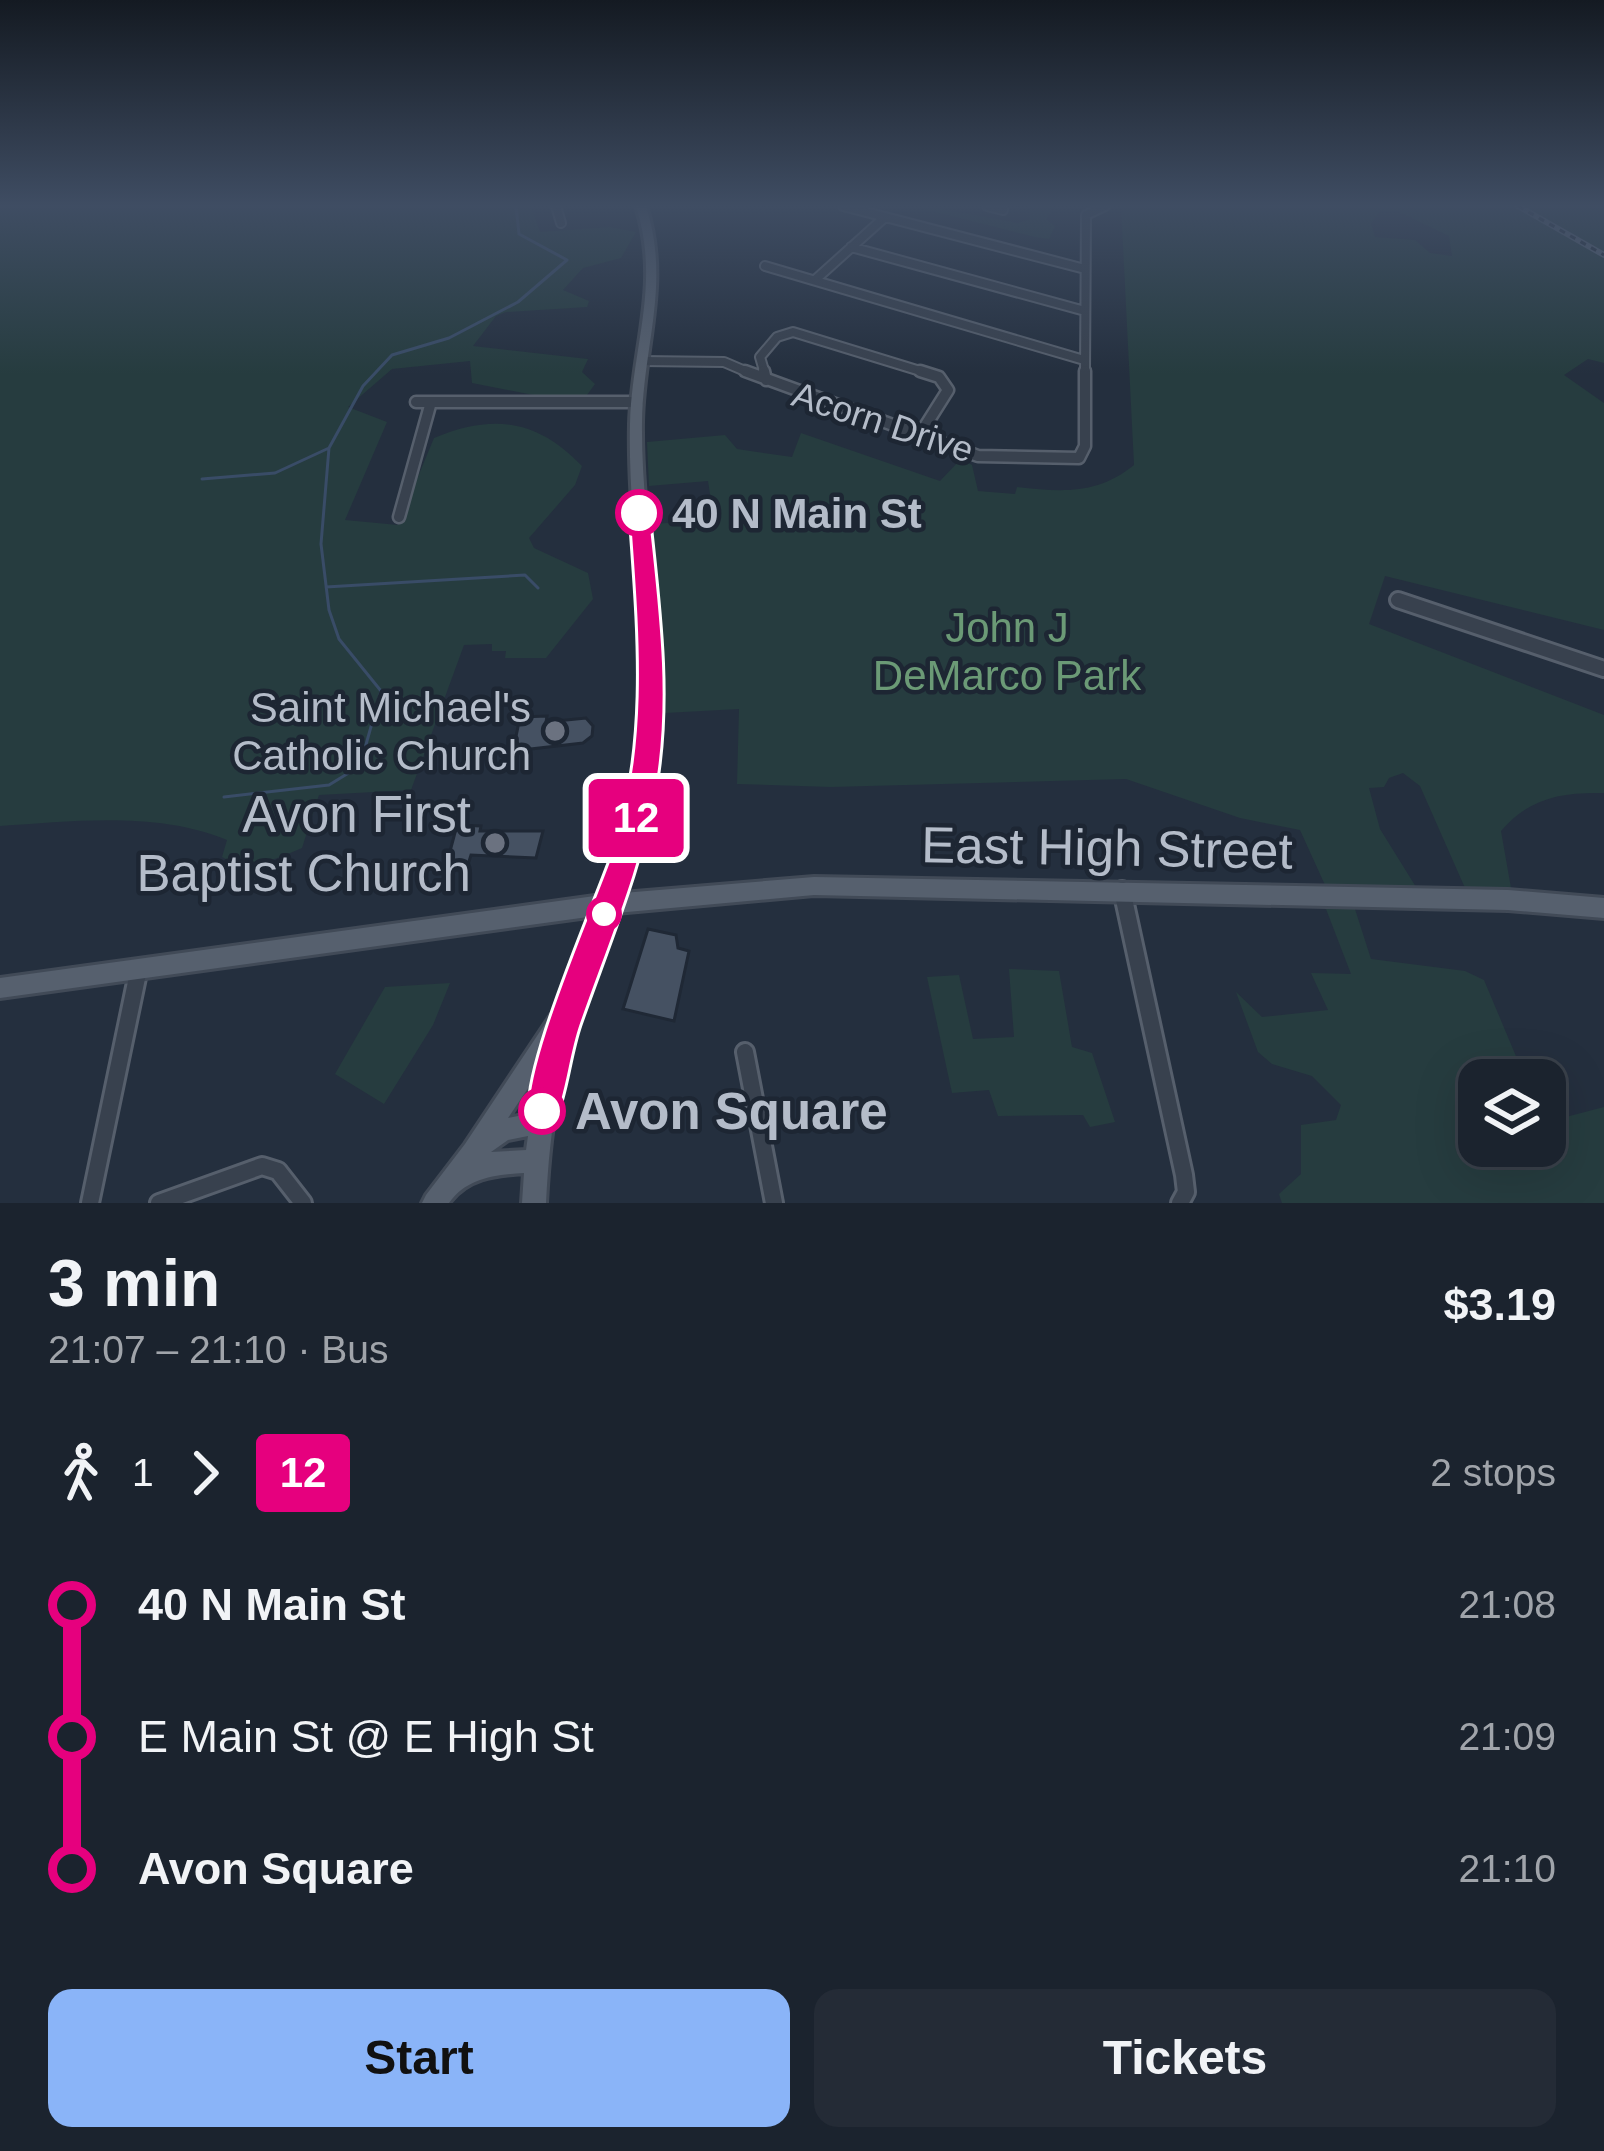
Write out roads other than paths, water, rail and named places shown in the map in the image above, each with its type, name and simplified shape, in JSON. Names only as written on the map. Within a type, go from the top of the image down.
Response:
[{"type":"main road","points":[[534,1203],[541,1124],[571,1006],[609,905],[638,808],[652,705],[637,477],[638,402],[653,262]]},
{"type":"main road","name":"East High Street","points":[[0,988],[609,905],[855,885],[1508,900],[1604,908]]},
{"type":"main road","points":[[441,1195],[571,1006]]},
{"type":"main road","points":[[477,1144],[509,1125],[541,1124]]},
{"type":"main road","points":[[441,1195],[485,1164],[536,1161]]},
{"type":"street","points":[[815,280],[834,262]]},
{"type":"street","points":[[906,262],[1085,311]]},
{"type":"street","points":[[1059,262],[1085,269]]},
{"type":"street","name":"Acorn Drive","points":[[642,361],[711,361],[978,456],[1079,458],[1085,446],[1085,262]]},
{"type":"street","points":[[765,266],[1084,360]]},
{"type":"street","points":[[711,361],[765,350],[786,333],[802,332],[939,377],[948,391],[919,436]]},
{"type":"street","points":[[765,350],[759,364],[767,381]]},
{"type":"street","points":[[416,402],[638,402]]},
{"type":"street","points":[[399,517],[431,402]]},
{"type":"street","points":[[1398,600],[1604,669]]},
{"type":"street","points":[[1122,890],[1184,1175],[1186,1192],[1180,1203]]},
{"type":"street","points":[[90,1203],[139,968]]},
{"type":"street","points":[[745,1052],[774,1203]]},
{"type":"street","points":[[159,1203],[262,1166],[278,1171],[303,1203]]},
{"type":"waterway","points":[[329,448],[363,386],[392,355],[449,338],[518,302],[565,262]]},
{"type":"waterway","points":[[202,479],[275,473],[329,448]]},
{"type":"waterway","points":[[326,587],[321,544],[329,448]]},
{"type":"waterway","points":[[326,587],[525,575],[538,588]]},
{"type":"waterway","points":[[224,797],[329,785],[360,766],[381,691],[339,639],[326,587]]},
{"type":"place","name":"40 N Main St","points":[[639,513]]},
{"type":"place","name":"Saint Michael's Catholic Church","points":[[555,731]]},
{"type":"place","name":"Avon First Baptist Church","points":[[495,843]]},
{"type":"place","name":"Avon Square","points":[[542,1111]]},
{"type":"park label","name":"John J DeMarco Park","points":[[1007,651]]}]
